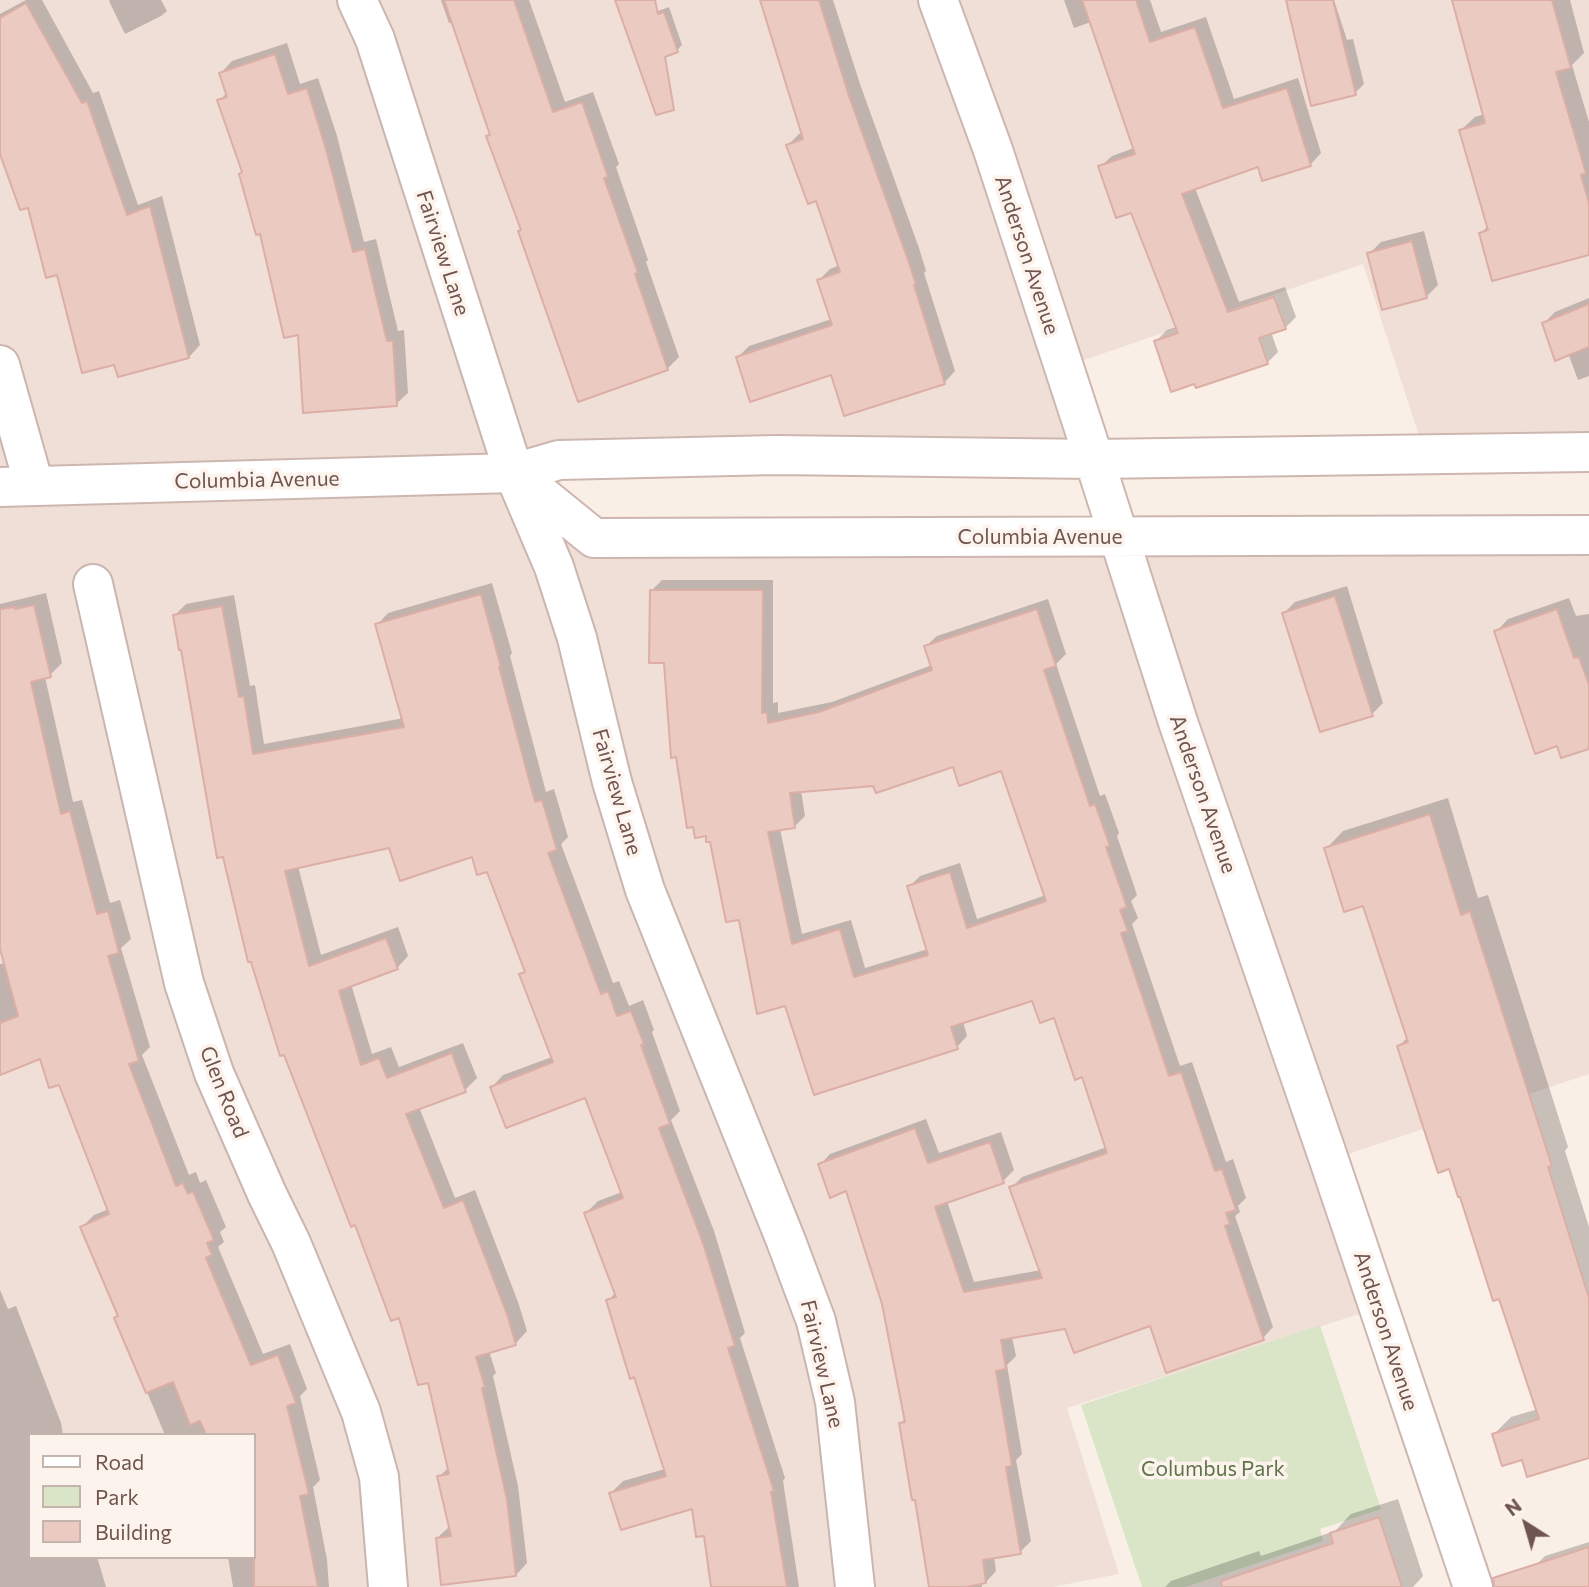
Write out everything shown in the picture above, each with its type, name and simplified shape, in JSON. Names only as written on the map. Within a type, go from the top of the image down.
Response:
[{"type":"street","name":"Fairview Lane","points":[[357,0],[375,39],[514,473],[554,567],[577,638],[612,782],[645,890],[816,1321],[835,1402],[855,1587]]},
{"type":"street","name":"Anderson Avenue","points":[[938,0],[993,150],[1178,722],[1472,1587]]},
{"type":"street","points":[[0,365],[17,486]]},
{"type":"street","name":"Columbia Avenue","points":[[17,486],[514,473],[559,460],[776,455],[1094,459],[1589,452]]},
{"type":"street","name":"Columbia Avenue","points":[[514,473],[594,538],[1589,535]]},
{"type":"street","name":"Glen Road","points":[[93,584],[184,983],[214,1073],[291,1243],[361,1412],[379,1477],[388,1587]]},
{"type":"shaded area","points":[[0,0],[1589,0],[1589,452],[1425,454],[1363,264],[1064,367],[1094,459],[514,473],[594,538],[1589,535],[1589,1074],[1330,1160],[1378,1308],[1067,1408],[1119,1574],[1053,1587],[0,1587]]},
{"type":"green space","name":"Columbus Park","points":[[1320,1325],[1381,1509],[1320,1529],[1323,1541],[1185,1587],[1142,1587],[1081,1405]]},
{"type":"building","points":[[444,0],[514,0],[553,112],[582,102],[608,177],[604,178],[638,273],[635,274],[668,370],[578,402],[518,231],[521,230],[486,136],[490,135]]},
{"type":"building","points":[[615,0],[655,0],[658,14],[664,12],[678,52],[665,57],[674,110],[656,115]]},
{"type":"building","points":[[760,0],[819,0],[849,96],[916,284],[914,285],[945,384],[844,416],[831,375],[750,402],[736,357],[832,325],[817,280],[840,272],[816,201],[808,204],[786,145],[803,139]]},
{"type":"building","points":[[1082,0],[1136,0],[1150,42],[1195,27],[1223,108],[1287,88],[1311,166],[1262,181],[1258,167],[1182,194],[1228,312],[1274,297],[1286,329],[1259,338],[1268,364],[1196,388],[1194,384],[1171,392],[1154,341],[1178,333],[1131,213],[1116,218],[1098,166],[1135,154]]},
{"type":"building","points":[[1286,0],[1333,0],[1356,95],[1311,106]]},
{"type":"building","points":[[1452,0],[1552,0],[1571,68],[1556,72],[1586,173],[1581,175],[1589,203],[1589,255],[1492,281],[1479,233],[1488,230],[1459,130],[1485,123]]},
{"type":"building","points":[[26,3],[82,103],[87,101],[127,215],[150,206],[189,358],[118,377],[114,365],[82,373],[57,275],[46,278],[28,208],[20,210],[0,154],[0,18]]},
{"type":"building","points":[[275,54],[288,94],[307,88],[353,252],[365,249],[387,341],[393,341],[397,406],[303,413],[298,335],[284,338],[260,234],[256,235],[239,174],[242,172],[217,100],[227,97],[219,73]]},
{"type":"building","points":[[1412,241],[1427,298],[1382,310],[1367,253]]},
{"type":"building","points":[[1589,304],[1589,347],[1555,361],[1542,323]]},
{"type":"building","points":[[650,590],[763,590],[762,713],[767,712],[768,723],[819,712],[932,670],[924,646],[1037,609],[1056,666],[1044,670],[1090,806],[1095,804],[1110,846],[1106,847],[1127,907],[1120,910],[1128,931],[1121,933],[1169,1076],[1181,1072],[1215,1171],[1222,1169],[1236,1210],[1226,1213],[1230,1224],[1225,1226],[1264,1340],[1166,1373],[1150,1326],[1074,1353],[1065,1329],[1001,1340],[1006,1369],[996,1371],[1012,1466],[1006,1467],[1021,1554],[983,1560],[986,1583],[966,1587],[929,1587],[899,1423],[905,1422],[882,1304],[846,1191],[830,1198],[818,1164],[915,1128],[928,1163],[990,1142],[1004,1183],[935,1207],[964,1292],[1042,1278],[1009,1187],[1107,1153],[1082,1077],[1075,1080],[1054,1018],[1040,1023],[1032,1001],[951,1027],[958,1049],[814,1095],[785,1006],[757,1014],[739,920],[726,922],[710,842],[706,842],[706,836],[695,838],[693,827],[687,828],[676,757],[671,758],[664,663],[649,663]],"holes":[[[953,767],[959,786],[1001,771],[1046,901],[967,928],[950,872],[907,886],[928,955],[854,977],[840,929],[792,944],[768,832],[795,828],[790,793],[873,786],[876,793]]]},
{"type":"building","points":[[481,594],[535,802],[542,800],[557,850],[548,853],[601,994],[608,991],[617,1016],[631,1011],[670,1124],[659,1128],[703,1243],[735,1346],[728,1348],[774,1491],[771,1492],[787,1587],[711,1587],[704,1536],[696,1537],[692,1509],[621,1530],[609,1493],[666,1476],[634,1377],[630,1379],[606,1300],[616,1297],[584,1213],[623,1198],[585,1098],[506,1128],[490,1087],[553,1062],[519,974],[525,972],[487,872],[477,875],[472,857],[400,881],[389,848],[285,871],[309,966],[386,938],[398,969],[339,991],[361,1065],[379,1058],[387,1078],[452,1053],[466,1092],[406,1114],[444,1208],[463,1200],[507,1314],[516,1345],[476,1357],[485,1387],[482,1388],[507,1500],[516,1576],[441,1585],[436,1538],[451,1536],[437,1476],[449,1474],[428,1383],[418,1385],[399,1318],[391,1321],[355,1225],[351,1227],[284,1055],[280,1056],[251,962],[248,962],[223,857],[217,858],[173,615],[222,606],[239,697],[244,696],[253,754],[404,727],[375,624]]},
{"type":"building","points":[[1335,596],[1373,716],[1320,732],[1282,613]]},
{"type":"building","points":[[34,605],[51,677],[31,682],[61,814],[70,811],[97,914],[108,911],[119,953],[108,956],[139,1061],[129,1064],[176,1186],[183,1183],[188,1194],[193,1191],[214,1240],[207,1243],[212,1255],[206,1258],[251,1365],[278,1355],[296,1403],[287,1406],[309,1494],[300,1496],[318,1587],[254,1587],[256,1433],[205,1433],[200,1421],[190,1425],[173,1382],[146,1393],[114,1318],[118,1316],[80,1227],[109,1214],[59,1085],[49,1088],[40,1059],[0,1075],[0,1023],[18,1016],[0,949],[0,609]]},
{"type":"building","points":[[1557,609],[1574,658],[1579,657],[1589,685],[1589,749],[1561,758],[1557,746],[1535,754],[1494,631]]},
{"type":"building","points":[[1430,814],[1461,915],[1470,911],[1552,1166],[1548,1167],[1589,1298],[1589,1458],[1527,1477],[1522,1460],[1502,1466],[1492,1434],[1539,1419],[1499,1299],[1493,1301],[1449,1169],[1438,1173],[1397,1046],[1408,1042],[1363,906],[1344,912],[1324,848]]},
{"type":"building","points":[[1379,1517],[1402,1587],[1222,1587],[1221,1581],[1333,1543],[1330,1533]]},
{"type":"building","points":[[1589,1547],[1589,1587],[1494,1587],[1493,1578]]}]
